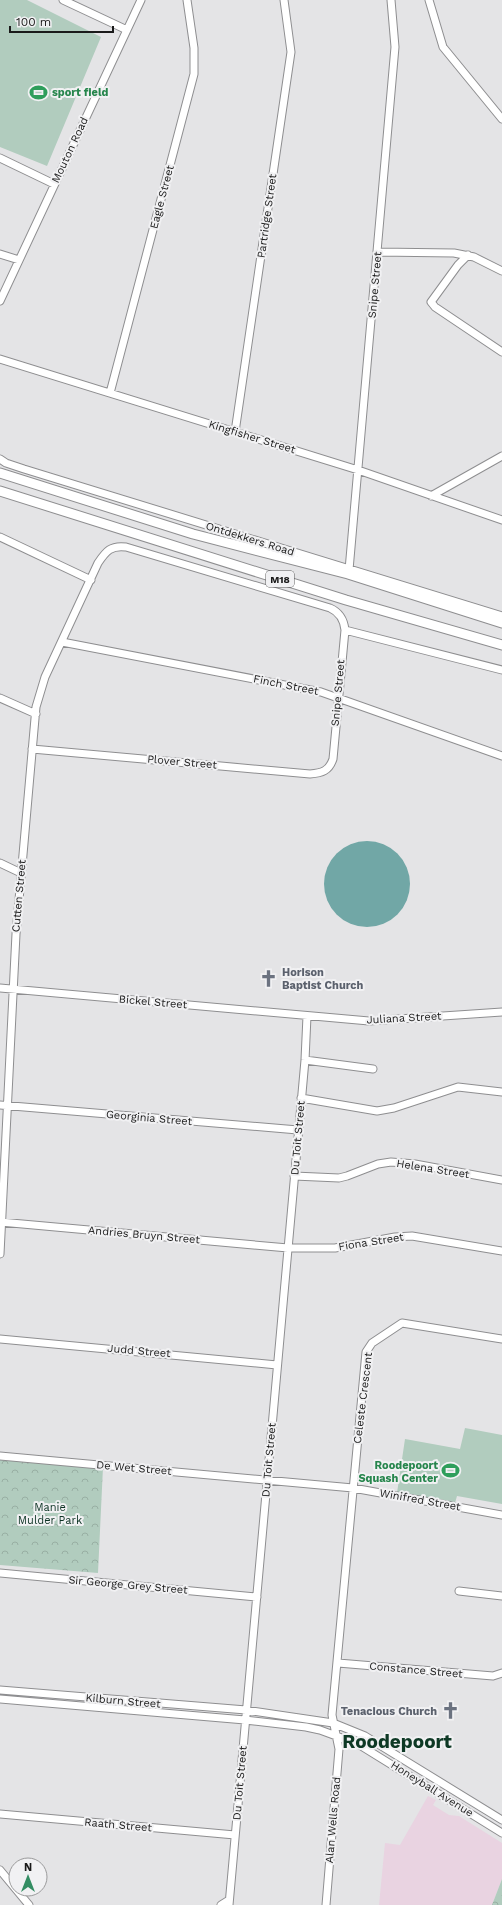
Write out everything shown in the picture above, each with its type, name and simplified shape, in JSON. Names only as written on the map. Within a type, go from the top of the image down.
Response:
[{"type":"main road","name":"Ontdekkers Road","points":[[2,474],[193,534],[348,574],[502,623]]},
{"type":"main road","name":"M18","points":[[0,492],[346,600],[502,645]]},
{"type":"street","points":[[63,0],[127,30]]},
{"type":"street","name":"Mouton Road","points":[[0,301],[141,0]]},
{"type":"street","name":"Eagle Street","points":[[110,393],[194,74],[194,48],[187,0]]},
{"type":"street","name":"Partridge Street","points":[[235,432],[291,52],[284,0]]},
{"type":"street","name":"Snipe Street","points":[[349,570],[395,47],[391,0]]},
{"type":"street","points":[[429,0],[443,47],[502,119]]},
{"type":"street","points":[[0,158],[54,184]]},
{"type":"street","points":[[378,252],[454,252],[468,255],[502,271]]},
{"type":"street","points":[[0,254],[19,260]]},
{"type":"street","points":[[468,255],[458,265],[433,299],[432,304],[502,352]]},
{"type":"street","name":"Kingfisher Street","points":[[0,359],[358,470],[502,520]]},
{"type":"street","points":[[431,496],[502,456]]},
{"type":"street","name":"Ontdekkers Road","points":[[0,459],[11,465],[502,616]]},
{"type":"street","points":[[0,537],[91,580]]},
{"type":"street","name":"Cutten Street","points":[[0,1254],[4,1105],[21,873],[36,714],[45,677],[104,554],[112,548],[126,547],[330,608],[342,618]]},
{"type":"street","name":"Snipe Street","points":[[330,768],[333,759],[345,630],[342,618]]},
{"type":"street","points":[[345,630],[502,670]]},
{"type":"street","name":"Finch Street","points":[[62,642],[314,691],[338,698],[502,756]]},
{"type":"street","points":[[0,698],[36,714]]},
{"type":"street","name":"Plover Street","points":[[32,749],[310,774],[320,773],[330,768]]},
{"type":"street","points":[[0,863],[21,873]]},
{"type":"street","name":"Bickel Street","points":[[0,988],[307,1016]]},
{"type":"street","name":"Juliana Street","points":[[307,1016],[380,1021],[502,1012]]},
{"type":"street","name":"Du Toit Street","points":[[229,1902],[305,1060],[307,1016]]},
{"type":"street","points":[[305,1060],[373,1069]]},
{"type":"street","points":[[301,1098],[348,1107],[381,1111],[458,1087],[502,1092]]},
{"type":"street","name":"Georginia Street","points":[[4,1105],[298,1130]]},
{"type":"street","name":"Helena Street","points":[[294,1176],[340,1178],[378,1164],[392,1162],[415,1164],[502,1180]]},
{"type":"street","name":"Andries Bruyn Street","points":[[1,1222],[288,1248]]},
{"type":"street","name":"Fiona Street","points":[[288,1248],[335,1248],[395,1237],[412,1236],[502,1251]]},
{"type":"street","name":"Celeste Crescent","points":[[336,1735],[333,1723],[365,1355],[370,1345],[402,1322],[502,1339]]},
{"type":"street","name":"Judd Street","points":[[0,1339],[277,1364]]},
{"type":"street","name":"De Wet Street","points":[[0,1456],[267,1480]]},
{"type":"street","name":"Winifred Street","points":[[267,1480],[353,1488],[502,1515]]},
{"type":"street","name":"Sir George Grey Street","points":[[0,1573],[257,1597]]},
{"type":"street","points":[[459,1592],[502,1596]]},
{"type":"street","name":"Constance Street","points":[[338,1663],[493,1676],[502,1673]]},
{"type":"street","name":"Kilburn Street","points":[[0,1690],[163,1713],[245,1720]]},
{"type":"street","name":"Kilburn Street","points":[[0,1699],[164,1704],[246,1710]]},
{"type":"street","points":[[163,1713],[164,1704]]},
{"type":"street","name":"Honeyball Avenue","points":[[246,1710],[333,1723],[366,1736],[502,1820]]},
{"type":"street","name":"Honeyball Avenue","points":[[245,1720],[306,1727],[336,1735],[348,1740],[369,1750],[502,1834]]},
{"type":"street","name":"Alan Wells Road","points":[[326,1905],[339,1749],[336,1735]]},
{"type":"street","name":"Raath Street","points":[[0,1814],[235,1836]]},
{"type":"street","points":[[0,1870],[29,1905]]},
{"type":"street","points":[[220,1905],[229,1902]]},
{"type":"shaded area","points":[[428,1796],[436,1800],[433,1805],[449,1815],[459,1816],[502,1843],[502,1879],[492,1905],[379,1905],[385,1843],[400,1845]]},
{"type":"green space","name":"sport field","points":[[0,0],[27,0],[101,37],[47,166],[0,147]]},
{"type":"green space","name":"Roodepoort Squash Center","points":[[465,1428],[502,1435],[502,1504],[457,1496],[455,1503],[397,1493],[405,1439],[460,1449]]},
{"type":"green space","name":"Manie Mulder Park","points":[[0,1458],[103,1467],[98,1573],[0,1565]]},
{"type":"green space","points":[[502,1879],[502,1905],[492,1905]]},
{"type":"water","points":[[367,841],[383,844],[391,848],[403,860],[407,868],[410,884],[407,900],[403,908],[391,920],[383,924],[367,927],[351,924],[343,920],[331,908],[327,900],[324,884],[327,868],[331,860],[343,848],[351,844]]},
{"type":"place","name":"sport field","points":[[39,92]]},
{"type":"place","name":"Horison Baptist Church","points":[[269,978]]},
{"type":"place","name":"Roodepoort Squash Center","points":[[451,1471]]},
{"type":"place","name":"Tenacious Church","points":[[450,1711]]},
{"type":"district","name":"Roodepoort","points":[[397,1741]]}]
